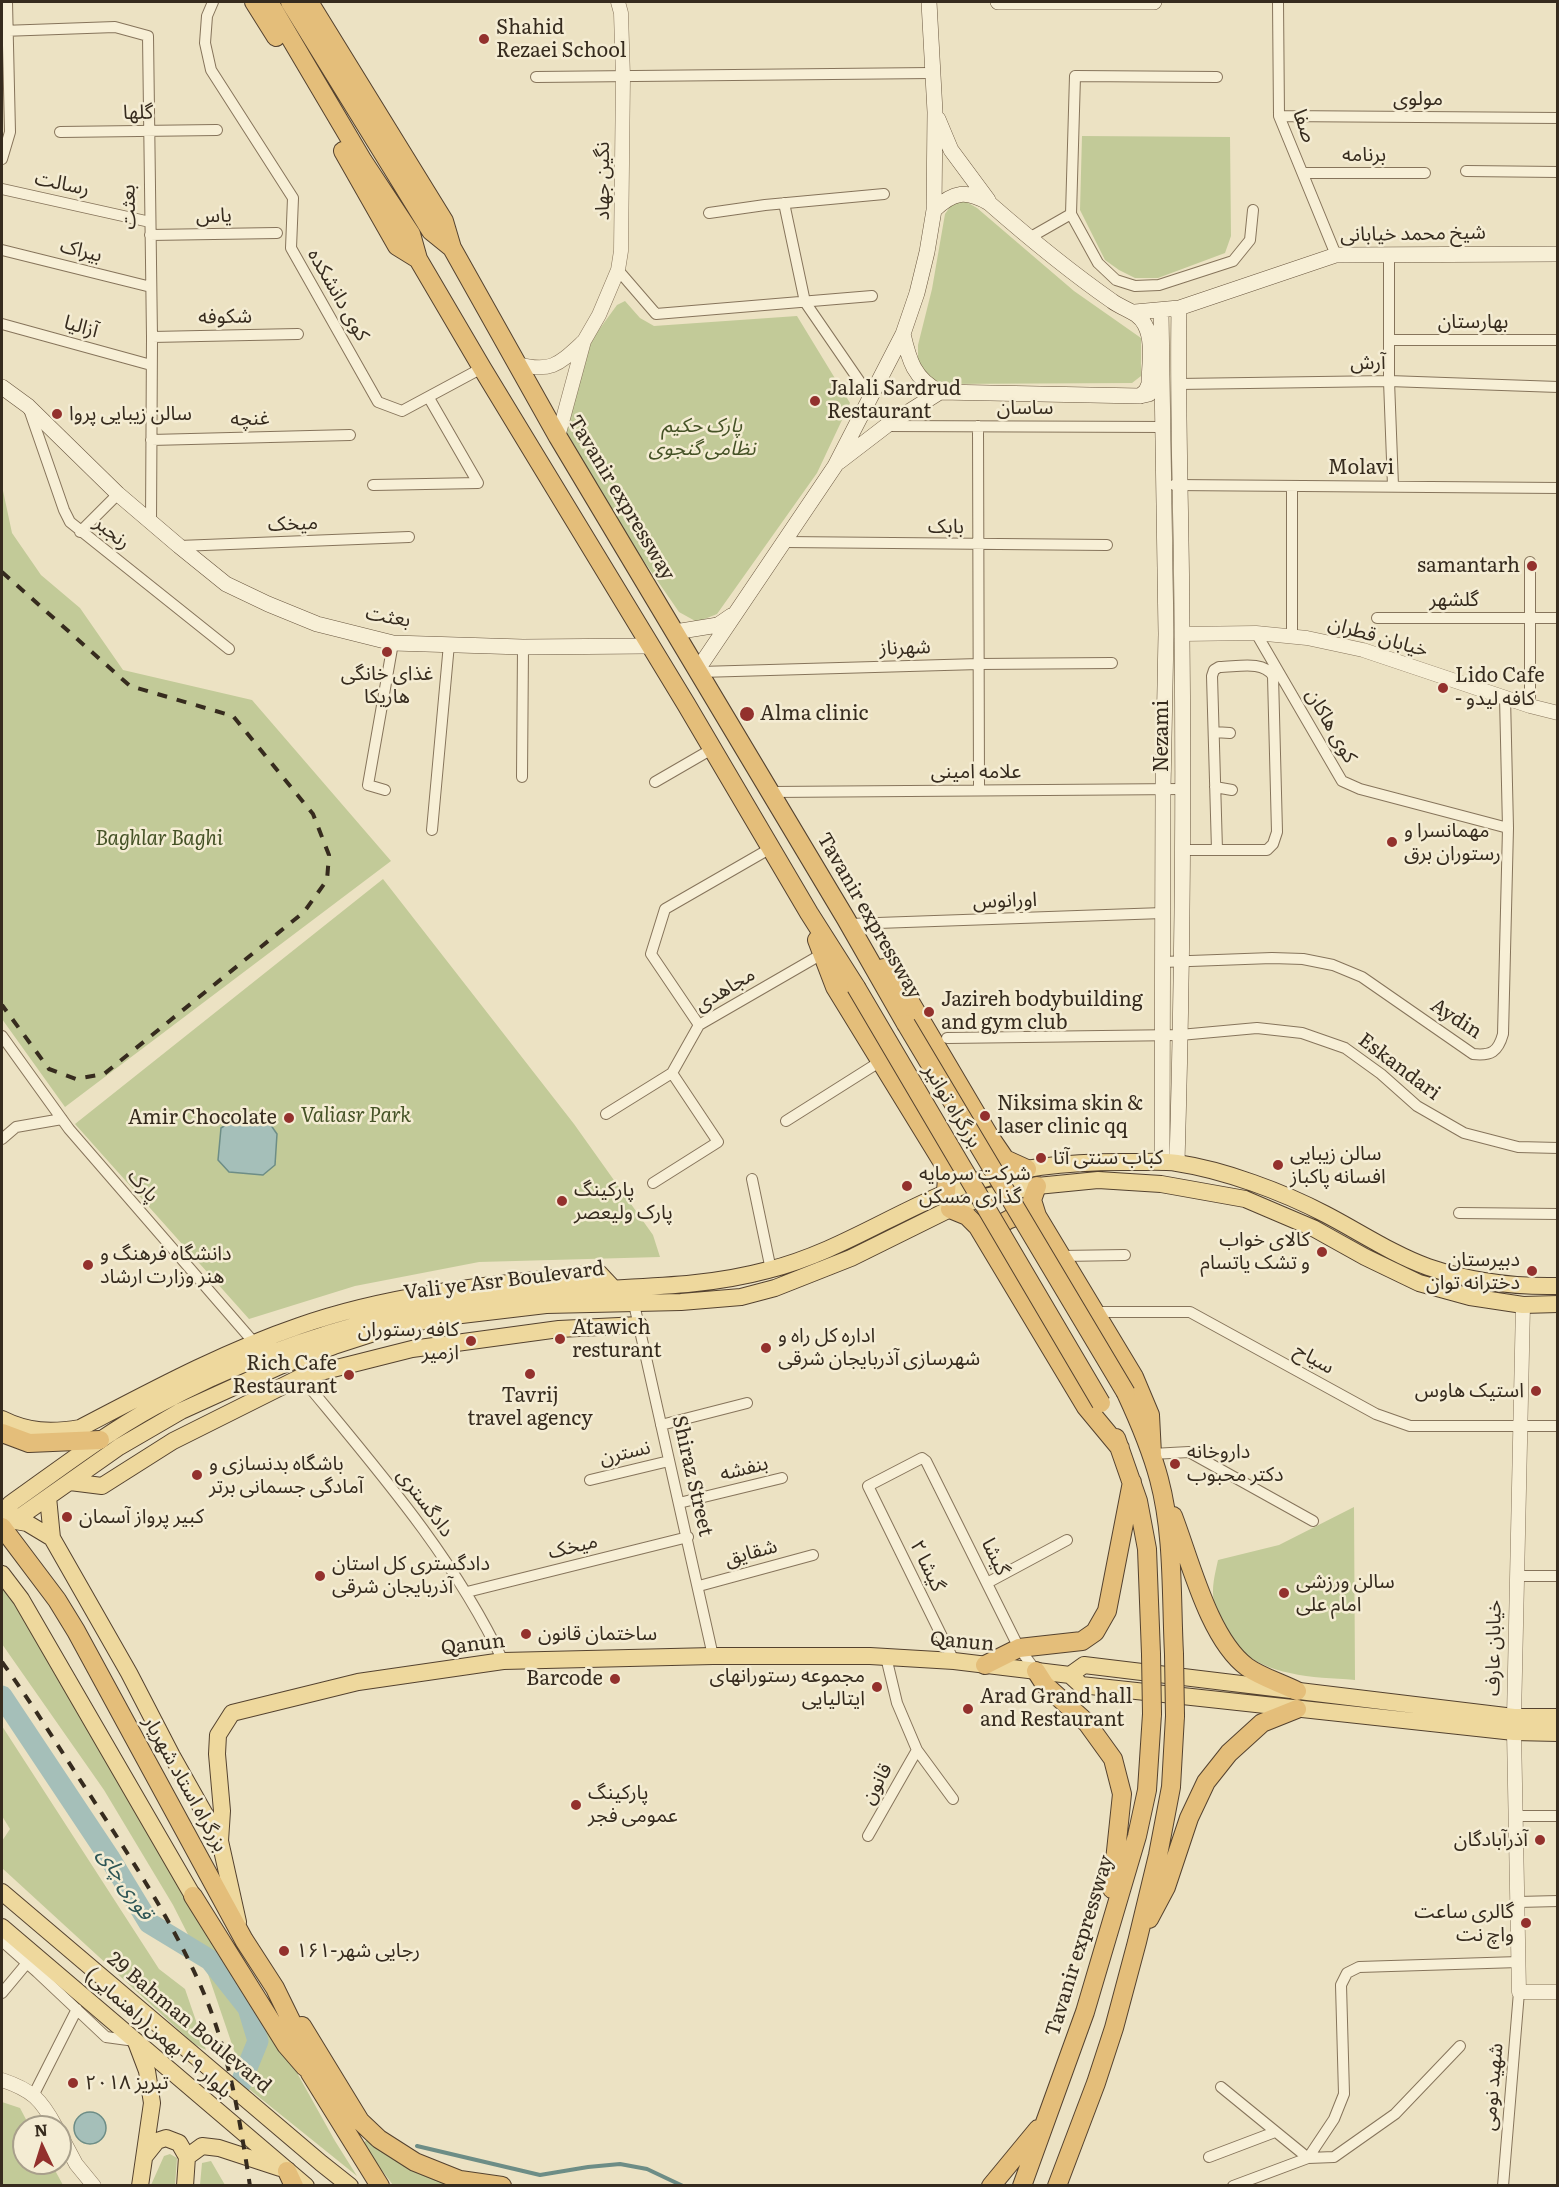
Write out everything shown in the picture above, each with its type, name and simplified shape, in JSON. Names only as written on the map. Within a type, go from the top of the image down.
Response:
[{"type":"highway","points":[[254,2],[322,113],[397,246],[418,259]]},
{"type":"highway","points":[[269,2],[363,161],[411,234],[418,259],[808,913],[835,987],[943,1163],[947,1178],[948,1201],[978,1227],[1086,1407],[1120,1448],[1132,1482],[1107,1611],[1095,1632],[1082,1641],[1019,1648],[985,1665]]},
{"type":"highway","name":"Tavanir expressway","points":[[290,2],[430,231],[453,248],[558,437],[771,792],[906,1024]]},
{"type":"highway","points":[[309,2],[444,221],[453,248]]},
{"type":"highway","name":"بزرگراه توانیر","points":[[808,913],[856,987],[1101,1403],[1120,1448]]},
{"type":"highway","points":[[851,928],[905,993],[1005,1159],[1027,1169]]},
{"type":"highway","name":"بزرگراه توانیر","points":[[906,1024],[1126,1393],[1152,1454]]},
{"type":"highway","points":[[943,1163],[958,1165],[972,1161],[984,1151],[990,1137]]},
{"type":"highway","points":[[1037,1185],[1032,1200],[1037,1216],[1134,1377],[1150,1415],[1152,1454],[1160,1481],[1212,1623],[1228,1650],[1248,1668],[1297,1691]]},
{"type":"highway","points":[[988,1244],[995,1230],[1006,1219],[1022,1214],[1037,1216]]},
{"type":"highway","points":[[2,1433],[29,1443],[58,1444],[99,1440]]},
{"type":"highway","points":[[1057,2186],[1114,2028],[1158,1855],[1172,1787],[1175,1716],[1174,1653],[1169,1535],[1160,1481]]},
{"type":"highway","name":"Tavanir expressway","points":[[1022,2186],[1085,2012],[1137,1836],[1147,1790],[1152,1714],[1147,1549],[1132,1482]]},
{"type":"highway","name":"بزرگراه استاد شهریار","points":[[2,1527],[57,1600],[76,1631],[241,1934],[275,1988],[300,2039],[310,2073]]},
{"type":"highway","points":[[1036,1671],[1046,1685],[1093,1731],[1113,1759],[1122,1794],[1109,1927]]},
{"type":"highway","points":[[1137,1942],[1166,1887],[1189,1818],[1206,1782],[1229,1753],[1262,1723],[1297,1710]]},
{"type":"highway","name":"بزرگراه استاد شهریار","points":[[194,1896],[286,2045],[310,2073],[380,2186]]},
{"type":"highway","points":[[275,1988],[293,2011],[360,2121],[379,2139],[415,2162],[460,2180],[502,2186]]},
{"type":"highway","points":[[991,2186],[1047,2118]]},
{"type":"main road","points":[[699,671],[733,614],[785,542],[835,466],[903,334],[917,293],[934,210],[935,112],[928,2]]},
{"type":"main road","points":[[998,2],[1154,2]]},
{"type":"main road","points":[[935,112],[951,150],[990,203]]},
{"type":"main road","points":[[934,210],[946,199],[960,194],[976,195],[990,203],[1073,274],[1120,307],[1134,312],[1145,325],[1149,336],[1149,384],[1140,396]]},
{"type":"main road","name":"شیخ محمد خیابانی","points":[[1134,312],[1179,308],[1336,255],[1557,254]]},
{"type":"main road","name":"Nezami","points":[[1170,1162],[1180,1035],[1183,789],[1179,308]]},
{"type":"main road","name":"Nezami","points":[[1161,311],[1166,634],[1163,962],[1170,1162]]},
{"type":"main road","points":[[903,334],[908,358],[916,374],[940,392],[1140,396],[1178,384]]},
{"type":"main road","name":"بعثت","points":[[2,387],[28,406],[118,494],[226,584],[317,624],[393,643],[523,647],[649,646]]},
{"type":"main road","points":[[835,466],[886,426],[940,392]]},
{"type":"main road","points":[[675,632],[718,625],[733,614]]},
{"type":"main road","points":[[1166,634],[1182,634]]},
{"type":"main road","points":[[1163,907],[1181,900]]},
{"type":"main road","name":"Vali ye Asr Boulevard","points":[[2,1519],[21,1516],[119,1447],[181,1411],[280,1366],[396,1326],[453,1316],[546,1305],[634,1304],[741,1297],[775,1288],[851,1258],[948,1201],[981,1178],[1027,1169],[1096,1162],[1170,1162],[1251,1182],[1321,1212],[1426,1266],[1474,1279],[1524,1287],[1557,1286]]},
{"type":"main road","name":"Vali ye Asr Boulevard","points":[[2,1519],[10,1504],[99,1440],[259,1349],[405,1313],[450,1305],[544,1293],[676,1286],[730,1280],[795,1263],[948,1201],[989,1197],[1037,1185],[1098,1180],[1161,1184],[1245,1199],[1313,1228],[1419,1283],[1470,1297],[1523,1305],[1557,1304]]},
{"type":"main road","points":[[1279,1213],[1285,1196]]},
{"type":"main road","points":[[70,1482],[102,1486],[173,1441],[301,1377],[412,1349],[559,1329],[639,1325]]},
{"type":"main road","points":[[2,1419],[20,1427],[38,1431],[80,1428],[259,1349]]},
{"type":"main road","points":[[48,1497],[52,1538],[129,1673],[219,1841],[241,1934]]},
{"type":"main road","points":[[2,1519],[27,1523],[52,1538]]},
{"type":"main road","points":[[2,1574],[21,1599],[194,1896]]},
{"type":"main road","name":"Qanun","points":[[219,1841],[222,1810],[217,1754],[218,1735],[232,1713],[358,1682],[503,1661],[713,1656],[886,1657],[954,1661],[1070,1675],[1081,1685],[1297,1710],[1514,1724]]},
{"type":"main road","name":"Qanun","points":[[1070,1675],[1084,1665],[1297,1691],[1514,1724]]},
{"type":"main road","points":[[1514,1724],[1557,1717]]},
{"type":"main road","points":[[1514,1724],[1557,1732]]},
{"type":"main road","name":"29 Bahman Boulevard","points":[[2,1892],[350,2186]]},
{"type":"main road","name":"بلوار ٢٩ بهمن(راهنمایی)","points":[[2,1927],[290,2178],[306,2186]]},
{"type":"main road","points":[[136,2042],[147,2071],[152,2103],[139,2184]]},
{"type":"main road","points":[[145,2156],[157,2141],[166,2138],[179,2143],[187,2157],[185,2186]]},
{"type":"main road","points":[[187,2157],[202,2146],[219,2148],[290,2178]]},
{"type":"street","points":[[2,159],[6,133],[5,31],[8,2]]},
{"type":"street","name":"کوی دانشکده","points":[[213,2],[207,16],[205,43],[211,70],[293,198],[291,248],[378,402],[402,411],[482,368]]},
{"type":"street","name":"صفا","points":[[1278,2],[1279,116],[1336,255]]},
{"type":"street","name":"نگین جهاد","points":[[584,341],[599,315],[618,270],[622,228],[621,5]]},
{"type":"street","name":"بعثت","points":[[5,31],[115,27],[148,36],[152,337],[151,522]]},
{"type":"street","points":[[536,77],[623,78],[931,73]]},
{"type":"street","points":[[1217,77],[1075,76],[1071,214],[1098,263],[1116,280],[1135,286],[1159,285],[1233,261],[1250,240],[1253,210]]},
{"type":"street","name":"مولوی","points":[[1279,116],[1557,118]]},
{"type":"street","name":"گلها","points":[[60,132],[217,130]]},
{"type":"street","points":[[1466,171],[1557,172]]},
{"type":"street","name":"برنامه","points":[[1303,173],[1425,173]]},
{"type":"street","name":"رسالت","points":[[2,189],[150,222]]},
{"type":"street","points":[[709,213],[784,203],[884,194]]},
{"type":"street","points":[[784,203],[805,302],[871,398]]},
{"type":"street","points":[[1029,237],[1071,214]]},
{"type":"street","name":"یاس","points":[[150,235],[277,233]]},
{"type":"street","name":"بیراک","points":[[2,250],[151,287]]},
{"type":"street","points":[[1389,254],[1389,381],[1393,486]]},
{"type":"street","points":[[618,270],[656,314],[872,296]]},
{"type":"street","name":"آزالیا","points":[[2,324],[151,365]]},
{"type":"street","name":"شکوفه","points":[[152,337],[298,334]]},
{"type":"street","name":"بهارستان","points":[[1389,340],[1557,340]]},
{"type":"street","points":[[517,364],[535,368],[547,367],[561,361],[584,341]]},
{"type":"street","points":[[558,437],[584,341]]},
{"type":"street","name":"آرش","points":[[1178,384],[1389,381],[1557,387]]},
{"type":"street","points":[[373,485],[478,483],[429,398]]},
{"type":"street","name":"رنجبر","points":[[28,406],[70,522],[229,649]]},
{"type":"street","name":"ساسان","points":[[886,426],[1164,427]]},
{"type":"street","points":[[978,426],[979,789]]},
{"type":"street","name":"غنچه","points":[[151,440],[350,435]]},
{"type":"street","name":"Molavi","points":[[1164,485],[1557,488]]},
{"type":"street","points":[[1292,486],[1292,637]]},
{"type":"street","points":[[80,532],[118,494]]},
{"type":"street","name":"میخک","points":[[179,546],[409,537]]},
{"type":"street","name":"بابک","points":[[785,542],[1107,545]]},
{"type":"street","points":[[1530,562],[1530,706]]},
{"type":"street","name":"گلشهر","points":[[1377,618],[1557,618]]},
{"type":"street","name":"خیابان قطران","points":[[1182,634],[1256,633],[1363,650],[1557,713]]},
{"type":"street","name":"کوی هاکان","points":[[1256,633],[1342,781],[1348,786],[1508,828]]},
{"type":"street","points":[[385,790],[368,785],[393,643]]},
{"type":"street","points":[[432,830],[449,644]]},
{"type":"street","points":[[522,777],[523,647]]},
{"type":"street","name":"شهرناز","points":[[699,671],[1112,663]]},
{"type":"street","points":[[1182,850],[1217,850],[1267,850],[1273,844],[1277,832],[1273,676],[1268,669],[1261,666],[1220,667],[1214,670],[1212,676],[1217,850]]},
{"type":"street","name":"Aydin","points":[[1163,962],[1272,958],[1303,959],[1333,965],[1362,977],[1473,1054],[1483,1056],[1493,1052],[1500,1044],[1503,1034],[1508,828],[1505,697]]},
{"type":"street","points":[[1214,732],[1230,733]]},
{"type":"street","points":[[656,782],[712,749]]},
{"type":"street","points":[[1215,787],[1232,790]]},
{"type":"street","name":"علامه امینی","points":[[771,792],[1183,789]]},
{"type":"street","points":[[699,1025],[651,954],[665,909],[771,848]]},
{"type":"street","name":"اورانوس","points":[[851,928],[1163,907]]},
{"type":"street","name":"مجاهدی","points":[[606,1114],[672,1073],[699,1025],[822,954]]},
{"type":"street","name":"Eskandari","points":[[947,1038],[1180,1035],[1257,1028],[1302,1033],[1345,1048],[1381,1074],[1417,1106],[1464,1133],[1518,1147],[1557,1148]]},
{"type":"street","name":"پارک","points":[[2,1036],[62,1119],[259,1349]]},
{"type":"street","points":[[786,1121],[880,1061]]},
{"type":"street","points":[[653,1183],[718,1142],[672,1073]]},
{"type":"street","points":[[2,1139],[16,1127],[62,1119]]},
{"type":"street","points":[[752,1179],[771,1270]]},
{"type":"street","points":[[1459,1213],[1557,1214]]},
{"type":"street","points":[[1061,1256],[1125,1255]]},
{"type":"street","name":"Shiraz Street","points":[[634,1304],[713,1656]]},
{"type":"street","name":"خیابان عارف","points":[[1519,1992],[1514,1724],[1523,1305]]},
{"type":"street","name":"سیاح","points":[[1095,1312],[1190,1312],[1376,1414],[1410,1426],[1557,1426]]},
{"type":"street","name":"دادگستری","points":[[301,1377],[412,1512],[467,1592],[503,1661]]},
{"type":"street","points":[[662,1425],[747,1402]]},
{"type":"street","points":[[1152,1454],[1189,1452],[1313,1521]]},
{"type":"street","name":"گیشا","points":[[868,1486],[925,1458],[1019,1648],[1036,1671]]},
{"type":"street","name":"نسترن","points":[[590,1479],[669,1461]]},
{"type":"street","name":"بنفشه","points":[[680,1503],[782,1479]]},
{"type":"street","name":"گیشا ۲","points":[[868,1486],[954,1661]]},
{"type":"street","name":"میخک","points":[[467,1592],[688,1537]]},
{"type":"street","points":[[987,1583],[1068,1540]]},
{"type":"street","name":"شقایق","points":[[699,1586],[813,1555]]},
{"type":"street","points":[[1517,1576],[1557,1576]]},
{"type":"street","name":"قانون","points":[[886,1657],[897,1702],[916,1750],[953,1799]]},
{"type":"street","name":"قانون","points":[[868,1836],[916,1750]]},
{"type":"street","points":[[1516,1816],[1557,1816]]},
{"type":"street","points":[[1518,1902],[1557,1901]]},
{"type":"street","points":[[2,1941],[106,2037],[136,2042]]},
{"type":"street","points":[[1308,2158],[1334,2120],[1344,2094],[1341,1985],[1347,1974],[1359,1968],[1519,1962]]},
{"type":"street","points":[[2,1993],[27,1963]]},
{"type":"street","points":[[1519,1992],[1557,1992]]},
{"type":"street","name":"شهید نومی","points":[[1503,2186],[1519,1992]]},
{"type":"street","points":[[34,2094],[77,2009]]},
{"type":"street","points":[[1233,2186],[1308,2158],[1334,2157],[1395,2114],[1461,2046]]},
{"type":"street","points":[[2,2080],[34,2094],[49,2115]]},
{"type":"street","points":[[1221,2087],[1308,2158]]},
{"type":"street","points":[[1209,2157],[1275,2132]]},
{"type":"street","points":[[72,2156],[94,2186]]},
{"type":"street","points":[[76,2164],[81,2186]]},
{"type":"green space","points":[[1082,136],[1230,137],[1231,236],[1225,253],[1158,278],[1135,278],[1105,260],[1080,210]]},
{"type":"green space","points":[[965,201],[977,208],[1074,291],[1141,338],[1141,376],[1132,383],[939,384],[925,374],[918,359],[918,345],[932,289],[945,214],[952,204]]},
{"type":"green space","name":"پارک حکیم نظامی گنجوی","points":[[625,301],[640,318],[654,326],[797,316],[850,403],[817,473],[717,614],[697,622],[679,612],[630,541],[566,431],[579,357],[617,305]]},
{"type":"green space","name":"Baghlar Baghi","points":[[2,486],[12,533],[41,575],[80,608],[123,670],[252,700],[391,861],[65,1107],[2,1019]]},
{"type":"green space","name":"Valiasr Park","points":[[383,879],[574,1124],[653,1235],[660,1257],[479,1262],[355,1286],[249,1319],[75,1124]]},
{"type":"green space","name":"سالن ورزشی امام علی","points":[[1354,1507],[1355,1680],[1314,1677],[1276,1670],[1263,1665],[1240,1650],[1223,1629],[1214,1602],[1214,1581],[1218,1560],[1279,1545]]},
{"type":"green space","points":[[2,1582],[277,2037],[357,2176],[239,2081],[238,2062],[208,1974],[173,1905],[104,1790],[2,1644]]},
{"type":"green space","points":[[2,1726],[159,1969],[185,1989],[206,2050],[194,2044],[2,1868],[2,1841],[10,1829],[2,1816]]},
{"type":"green space","points":[[2,2102],[20,2108],[24,2115],[12,2115],[12,2175],[58,2175],[63,2185],[2,2185]]},
{"type":"green space","points":[[367,2140],[455,2185],[393,2185],[362,2144]]},
{"type":"green space","points":[[170,2154],[177,2158],[175,2185],[151,2185],[164,2156]]},
{"type":"green space","points":[[211,2161],[225,2185],[200,2185],[202,2163]]},
{"type":"water","points":[[235,1119],[268,1121],[277,1134],[275,1165],[263,1175],[229,1172],[218,1160],[221,1128]]},
{"type":"water","points":[[90,2112],[101,2117],[106,2128],[101,2139],[90,2144],[79,2139],[74,2128],[79,2117]]},
{"type":"waterway","name":"قوری چای","points":[[2,1696],[109,1857],[149,1923],[210,1960],[248,2008],[258,2041],[240,2085]]},
{"type":"waterway","points":[[417,2146],[540,2175],[620,2164],[647,2169],[683,2186]]},
{"type":"railway","points":[[2,572],[130,686],[233,716],[313,814],[329,855],[327,880],[304,912],[104,1074],[76,1079],[49,1069],[2,1005]]},
{"type":"railway","points":[[2,1662],[138,1870],[193,1970],[214,2019],[228,2066],[250,2186]]},
{"type":"place","name":"Shahid Rezaei School","points":[[484,39]]},
{"type":"place","name":"Jalali Sardrud Restaurant","points":[[815,401]]},
{"type":"place","name":"سالن زيبايى پروا","points":[[57,414]]},
{"type":"place","name":"samantarh","points":[[1532,566]]},
{"type":"place","name":"غذای خانگی هاریکا","points":[[387,652]]},
{"type":"place","name":"Lido Cafe - کافه لیدو","points":[[1443,688]]},
{"type":"place","name":"Alma clinic","points":[[747,714]]},
{"type":"place","name":"مهمانسرا و رستوران برق","points":[[1392,842]]},
{"type":"place","name":"Jazireh bodybuilding and gym club","points":[[929,1012]]},
{"type":"place","name":"Niksima skin & laser clinic qq","points":[[985,1116]]},
{"type":"place","name":"Amir Chocolate","points":[[289,1118]]},
{"type":"place","name":"کباب سنتی آتا","points":[[1041,1158]]},
{"type":"place","name":"سالن زیبایی افسانه پاکباز","points":[[1278,1165]]},
{"type":"place","name":"شرکت سرمایه گذاری مسکن","points":[[907,1186]]},
{"type":"place","name":"پارکینگ پارک ولیعصر","points":[[562,1201]]},
{"type":"place","name":"کالای خواب و تشک یاتسام","points":[[1322,1252]]},
{"type":"place","name":"دانشگاه فرهنگ و هنر وزارت ارشاد","points":[[88,1265]]},
{"type":"place","name":"دبیرستان دخترانه توان","points":[[1532,1271]]},
{"type":"place","name":"Atawich resturant","points":[[560,1339]]},
{"type":"place","name":"کافه رستوران ازمیر","points":[[471,1341]]},
{"type":"place","name":"اداره کل راه و شهرسازی آذربایجان شرقی","points":[[766,1348]]},
{"type":"place","name":"Tavrij travel agency","points":[[530,1374]]},
{"type":"place","name":"Rich Cafe Restaurant","points":[[349,1375]]},
{"type":"place","name":"استیک هاوس","points":[[1536,1391]]},
{"type":"place","name":"داروخانه دکتر محبوب","points":[[1175,1464]]},
{"type":"place","name":"باشگاه بدنسازی و آمادگی جسمانی برتر","points":[[197,1475]]},
{"type":"place","name":"کبیر پرواز آسمان","points":[[67,1517]]},
{"type":"place","name":"دادگستری کل استان آذربایجان شرقی","points":[[320,1576]]},
{"type":"place","name":"سالن ورزشی امام علی","points":[[1284,1593]]},
{"type":"place","name":"ساختمان قانون","points":[[526,1634]]},
{"type":"place","name":"Barcode","points":[[615,1679]]},
{"type":"place","name":"مجموعه رستورانهای ایتالیایی","points":[[877,1687]]},
{"type":"place","name":"Arad Grand hall and Restaurant","points":[[968,1709]]},
{"type":"place","name":"پارکینگ عمومی فجر","points":[[576,1805]]},
{"type":"place","name":"آذرآبادگان","points":[[1540,1840]]},
{"type":"place","name":"گالری ساعت واچ نت","points":[[1526,1923]]},
{"type":"place","name":"۱۶۱-رجایی شهر","points":[[284,1951]]},
{"type":"place","name":"تبریز ۲۰۱۸","points":[[73,2083]]}]
